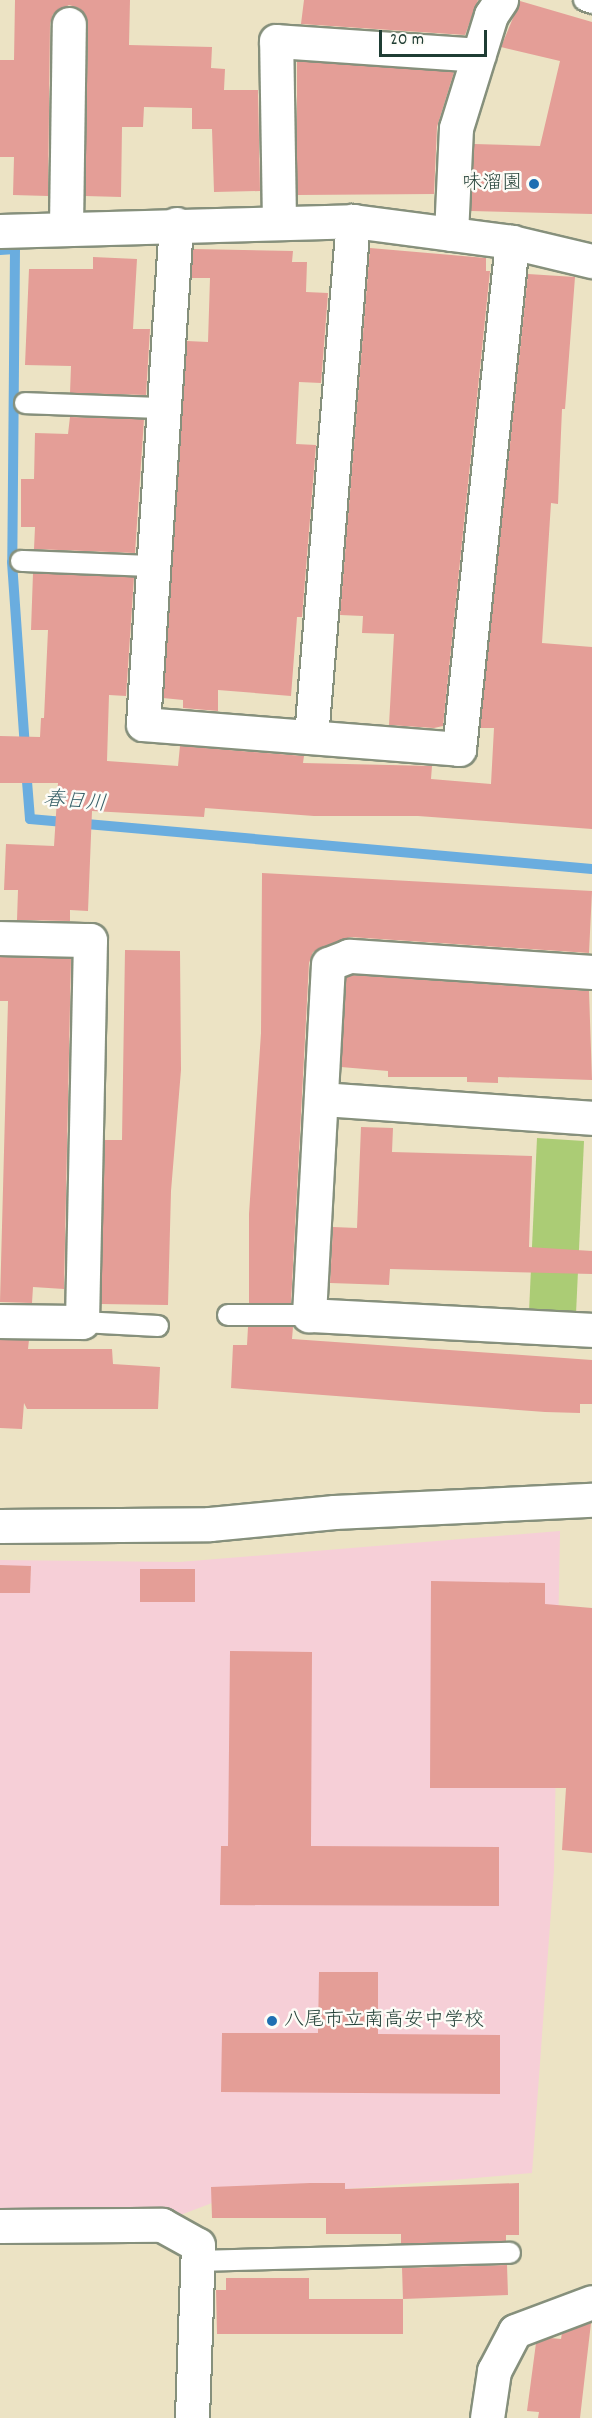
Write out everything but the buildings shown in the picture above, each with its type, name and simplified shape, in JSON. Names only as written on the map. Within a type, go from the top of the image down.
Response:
[{"type":"street","points":[[451,234],[456,128],[491,15],[501,0]]},
{"type":"street","points":[[66,227],[69,24]]},
{"type":"street","points":[[279,222],[276,41],[479,55]]},
{"type":"street","points":[[0,231],[66,227],[353,220],[512,242],[592,261]]},
{"type":"street","points":[[311,737],[353,220]]},
{"type":"street","points":[[176,224],[143,724],[459,749],[512,242]]},
{"type":"street","points":[[0,938],[90,940],[82,1322],[0,1321]]},
{"type":"street","points":[[592,972],[349,956],[328,964],[309,1315],[592,1330]]},
{"type":"street","points":[[322,1099],[592,1118]]},
{"type":"street","points":[[0,1526],[210,1524],[334,1512],[592,1500]]},
{"type":"street","points":[[0,2226],[162,2225],[198,2245],[192,2418]]},
{"type":"street","points":[[487,2418],[494,2371],[515,2331],[592,2302]]},
{"type":"lane","points":[[584,0],[592,3]]},
{"type":"lane","points":[[25,403],[163,408]]},
{"type":"lane","points":[[21,561],[153,566]]},
{"type":"lane","points":[[228,1315],[309,1315]]},
{"type":"lane","points":[[82,1322],[158,1326]]},
{"type":"lane","points":[[197,2261],[510,2253]]},
{"type":"shaded area","name":"八尾市立南高安中学校","points":[[560,1531],[554,1870],[532,2173],[220,2200],[162,2222],[0,2220],[0,1560],[179,1562]]},
{"type":"green space","points":[[537,1138],[584,1141],[576,1314],[529,1312]]},
{"type":"waterway","name":"春日川","points":[[0,250],[15,249],[12,562],[25,750]]},
{"type":"waterway","name":"春日川","points":[[26,769],[30,819],[592,869]]},
{"type":"place","name":"味溜園","points":[[534,184]]},
{"type":"place","name":"八尾市立南高安中学校","points":[[272,2021]]}]
